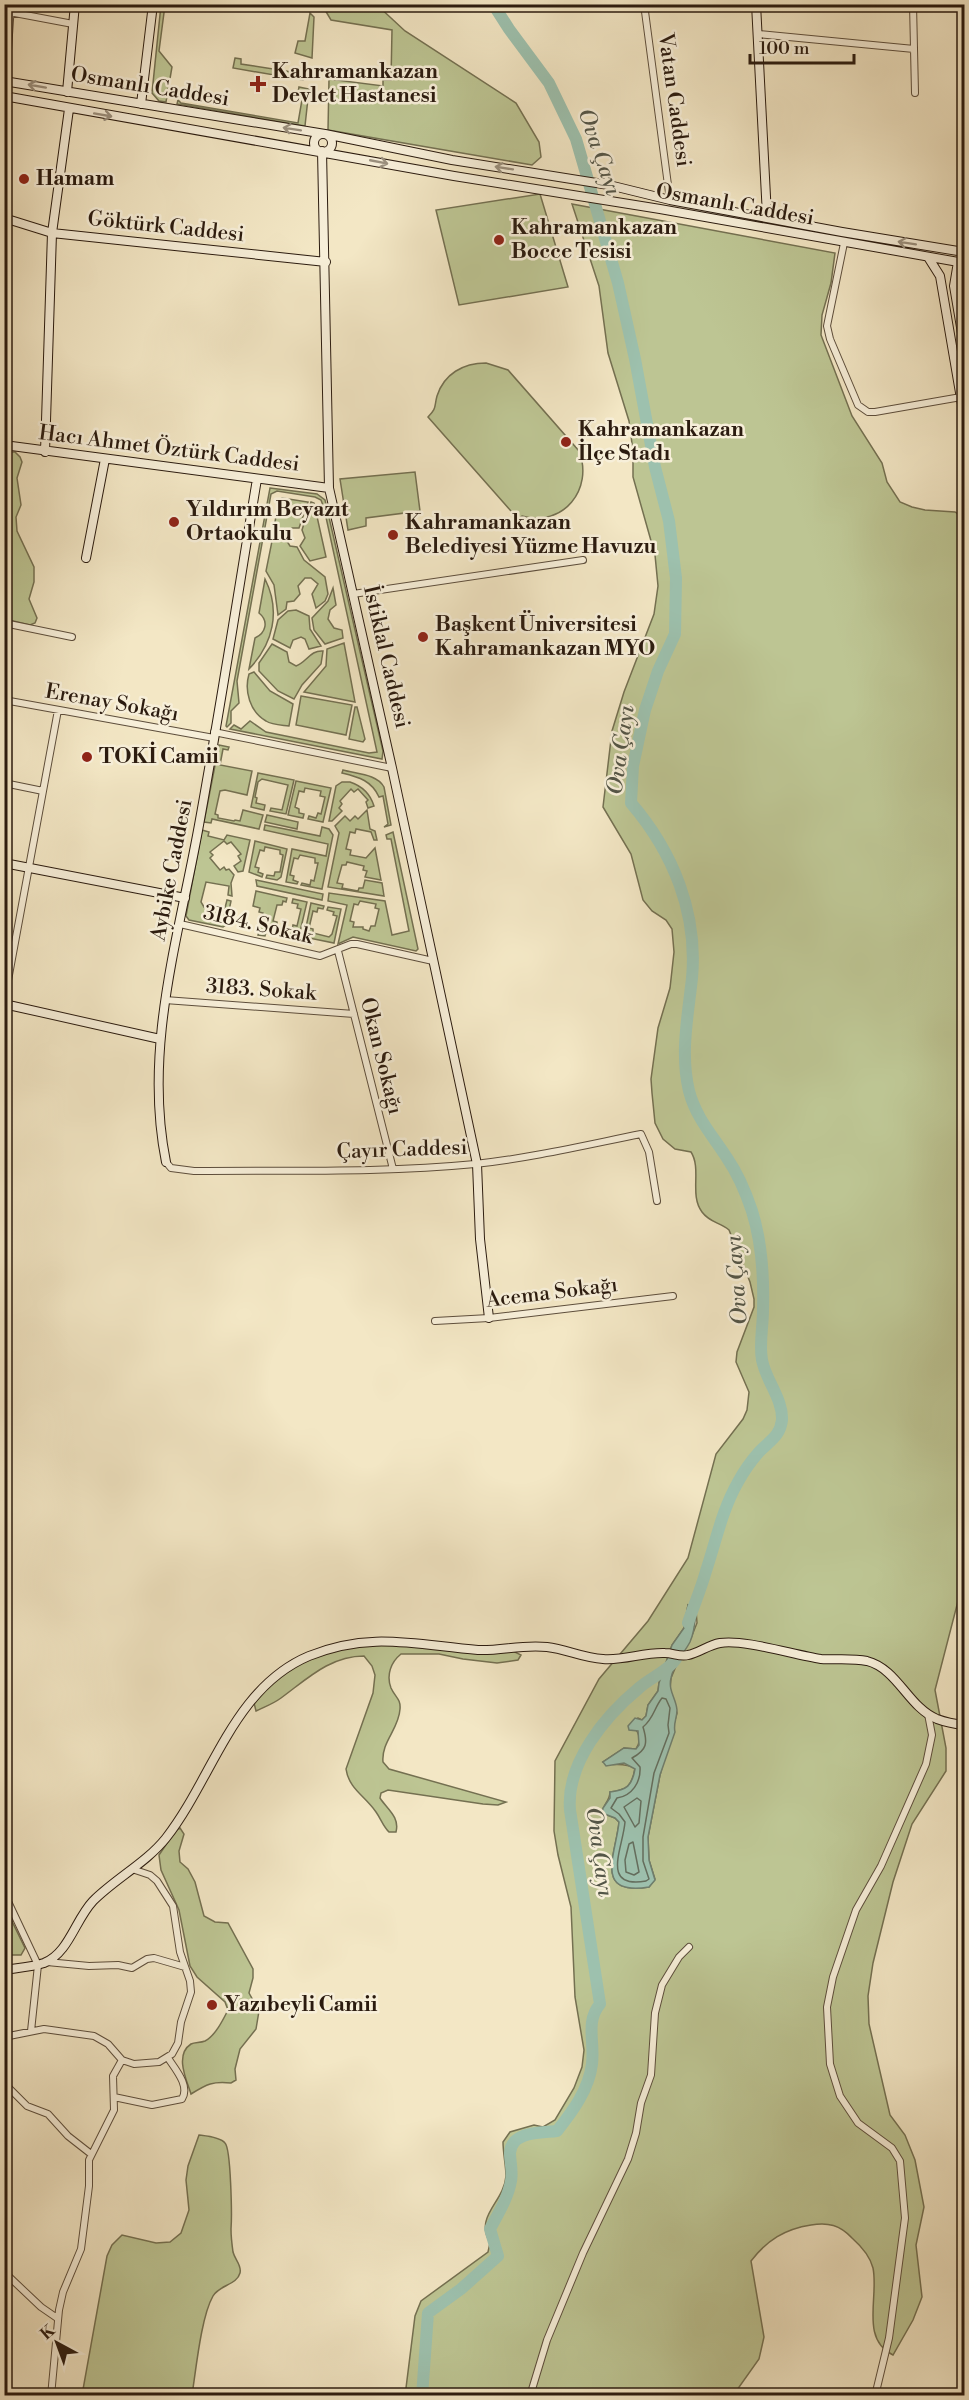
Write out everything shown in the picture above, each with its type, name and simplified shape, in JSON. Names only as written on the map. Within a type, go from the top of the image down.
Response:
[{"type":"street","points":[[5,81],[8,11],[11,4]]},
{"type":"street","points":[[67,92],[75,4]]},
{"type":"street","points":[[141,104],[153,4]]},
{"type":"street","name":"Vatan Caddesi","points":[[644,4],[670,200]]},
{"type":"street","points":[[756,4],[767,216]]},
{"type":"street","points":[[913,4],[915,93]]},
{"type":"street","points":[[8,11],[73,24]]},
{"type":"street","points":[[758,34],[914,49]]},
{"type":"street","name":"Osmanlı Caddesi","points":[[5,81],[324,134],[452,160],[609,185],[670,200],[964,252]]},
{"type":"street","name":"Osmanlı Caddesi","points":[[4,96],[961,263]]},
{"type":"street","points":[[45,452],[52,233],[69,109]]},
{"type":"street","points":[[322,152],[332,144],[331,139],[324,134]]},
{"type":"street","name":"İstiklal Caddesi","points":[[322,152],[329,488],[477,1164],[480,1239],[489,1318]]},
{"type":"street","name":"Göktürk Caddesi","points":[[4,218],[52,233],[326,262]]},
{"type":"street","points":[[844,243],[827,326],[830,339],[858,405],[868,412],[875,412],[961,397]]},
{"type":"street","points":[[928,257],[939,270],[964,416]]},
{"type":"street","points":[[961,263],[954,286],[964,345]]},
{"type":"street","name":"Hacı Ahmet Öztürk Caddesi","points":[[4,445],[329,488]]},
{"type":"street","points":[[86,558],[105,459]]},
{"type":"street","name":"Aybike Caddesi","points":[[166,1162],[158,1110],[160,1039],[165,1000],[214,735],[257,479]]},
{"type":"street","points":[[353,594],[582,560]]},
{"type":"street","points":[[4,623],[72,637]]},
{"type":"street","name":"Erenay Sokağı","points":[[4,700],[392,768]]},
{"type":"street","points":[[57,710],[4,1003],[160,1039]]},
{"type":"street","points":[[4,783],[43,791]]},
{"type":"street","points":[[4,863],[185,898]]},
{"type":"street","name":"3184. Sokak","points":[[180,924],[320,956],[338,951],[351,944],[357,944],[433,961]]},
{"type":"street","name":"Okan Sokağı","points":[[338,951],[393,1169]]},
{"type":"street","name":"3183. Sokak","points":[[165,1000],[354,1014]]},
{"type":"street","name":"Çayır Caddesi","points":[[166,1162],[171,1168],[194,1171],[393,1169],[477,1164],[641,1134],[649,1152],[657,1201]]},
{"type":"street","name":"Acema Sokağı","points":[[435,1321],[489,1318],[673,1296]]},
{"type":"street","points":[[42,1963],[64,1947],[81,1916],[93,1901],[154,1851],[169,1834],[254,1697],[275,1676],[308,1657],[338,1647],[378,1640],[486,1650],[538,1646],[602,1659],[665,1653],[685,1656],[712,1645],[729,1643],[819,1658],[868,1662],[882,1667],[928,1714],[936,1719],[964,1725]]},
{"type":"street","points":[[875,2396],[889,2337],[905,2218],[900,2161],[892,2148],[869,2132],[849,2112],[840,2096],[830,2064],[827,2017],[831,1985],[856,1910],[881,1866],[926,1764],[932,1735],[928,1714]]},
{"type":"street","points":[[4,2037],[44,2029],[94,2036],[108,2044],[122,2061],[134,2064],[168,2058],[178,2043],[181,2022],[191,1992],[190,1981],[180,1952],[175,1914],[169,1899],[150,1875],[132,1869]]},
{"type":"street","points":[[4,1893],[42,1963],[31,2031]]},
{"type":"street","points":[[530,2396],[547,2340],[583,2253],[628,2159],[636,2133],[641,2103],[651,2075],[655,2013],[662,1985],[679,1957],[689,1947]]},
{"type":"street","points":[[4,1970],[42,1963],[118,1965],[132,1968],[147,1959],[154,1958],[185,1967]]},
{"type":"street","points":[[114,2097],[152,2105],[182,2099],[185,2092],[182,2079],[168,2058]]},
{"type":"street","points":[[51,2396],[57,2318],[63,2292],[81,2249],[89,2186],[88,2166],[91,2154],[114,2109],[113,2076],[122,2061]]},
{"type":"street","points":[[4,2083],[27,2106],[48,2114],[68,2136],[91,2154]]},
{"type":"street","points":[[4,2272],[41,2307],[57,2318]]},
{"type":"shaded area","points":[[161,5],[165,5],[159,51],[172,67],[166,102],[159,101],[152,93]]},
{"type":"shaded area","points":[[322,5],[377,5],[405,31],[516,103],[539,142],[541,157],[532,165],[328,130],[329,79],[383,86],[383,80],[391,80],[392,30],[331,20]]},
{"type":"shaded area","points":[[310,13],[314,17],[312,58],[295,53],[298,41],[305,41]]},
{"type":"shaded area","points":[[235,58],[241,59],[241,64],[292,72],[294,67],[305,69],[303,80],[233,68]]},
{"type":"shaded area","points":[[299,87],[309,89],[305,126],[177,104],[178,100],[181,103],[298,123],[303,94],[298,93]]},
{"type":"shaded area","name":"Kahramankazan Bocce Tesisi","points":[[540,194],[568,287],[459,305],[436,210]]},
{"type":"shaded area","points":[[572,204],[835,253],[831,283],[822,315],[821,335],[852,416],[882,463],[887,482],[900,502],[925,510],[955,512],[964,518],[964,1578],[935,1690],[946,1748],[946,1771],[912,1824],[893,1882],[873,1963],[868,1996],[869,2024],[890,2115],[905,2135],[915,2160],[924,2207],[916,2245],[922,2297],[913,2320],[893,2355],[883,2348],[874,2328],[873,2268],[867,2255],[838,2227],[828,2224],[811,2225],[793,2229],[770,2241],[751,2261],[764,2337],[759,2359],[731,2395],[405,2396],[415,2316],[421,2301],[488,2252],[490,2243],[485,2225],[506,2176],[503,2142],[510,2132],[534,2125],[543,2127],[555,2120],[574,2088],[582,2067],[584,2050],[575,1997],[571,1907],[554,1831],[555,1761],[599,1679],[648,1621],[688,1558],[716,1454],[743,1419],[747,1410],[749,1392],[736,1362],[737,1352],[754,1307],[750,1282],[729,1230],[708,1218],[698,1205],[696,1166],[691,1152],[675,1149],[663,1139],[655,1123],[651,1079],[658,1028],[670,988],[674,952],[672,929],[666,920],[652,911],[643,900],[631,854],[603,807],[612,731],[624,692],[654,614],[658,586],[655,555],[633,477],[633,451],[629,421],[608,353],[599,286]],"holes":[[[688,1605],[696,1610],[697,1623],[671,1678],[670,1690],[677,1713],[660,1775],[648,1837],[649,1860],[655,1879],[649,1887],[632,1888],[620,1885],[614,1879],[612,1870],[619,1822],[602,1813],[610,1792],[628,1786],[635,1768],[603,1762],[624,1748],[636,1749],[639,1739],[635,1729],[638,1718],[642,1720],[646,1716],[648,1705],[658,1691],[672,1645],[684,1628]]]},
{"type":"shaded area","points":[[486,363],[508,370],[579,451],[583,465],[582,479],[572,502],[562,511],[550,516],[537,518],[522,516],[518,519],[428,417],[434,409],[440,388],[455,371],[470,365]]},
{"type":"shaded area","points":[[5,452],[15,452],[22,462],[17,478],[21,505],[16,517],[17,531],[34,567],[34,582],[29,599],[37,618],[35,623],[30,625],[5,619]]},
{"type":"shaded area","points":[[415,472],[420,511],[366,518],[366,526],[348,530],[340,479]]},
{"type":"shaded area","points":[[270,488],[317,494],[325,500],[383,751],[382,759],[230,729],[234,725],[241,729],[250,721],[266,732],[369,753],[377,752],[324,508],[321,500],[315,497],[277,491],[271,494],[237,681],[239,703],[231,711],[231,723],[226,726]]},
{"type":"shaded area","points":[[282,498],[308,502],[299,528],[292,528],[285,535],[273,533],[279,500]]},
{"type":"shaded area","points":[[311,502],[314,503],[326,557],[310,561],[300,546],[305,538],[302,530]]},
{"type":"shaded area","points":[[273,536],[285,538],[290,546],[297,547],[304,560],[325,577],[328,594],[325,601],[316,608],[312,594],[318,584],[311,578],[305,578],[298,586],[300,594],[294,601],[287,602],[286,609],[278,615],[274,585],[266,571]]},
{"type":"shaded area","points":[[265,579],[273,603],[272,627],[264,649],[249,669],[255,638],[262,633],[265,627],[264,620],[259,613]]},
{"type":"shaded area","points":[[333,588],[336,605],[330,610],[328,619],[334,628],[342,630],[343,638],[325,644],[314,630],[312,618],[328,601]]},
{"type":"shaded area","points":[[296,610],[309,616],[310,629],[321,646],[309,649],[305,639],[301,637],[293,640],[290,648],[273,639],[278,620],[288,611]]},
{"type":"shaded area","points":[[344,643],[355,702],[304,692],[326,666],[327,649]]},
{"type":"shaded area","points":[[272,644],[287,652],[289,662],[296,666],[315,652],[323,651],[321,664],[302,685],[294,699],[278,691],[259,671],[259,663]]},
{"type":"shaded area","points":[[254,672],[270,691],[293,704],[289,726],[268,722],[260,717],[252,707],[247,687],[249,674]]},
{"type":"shaded area","points":[[301,696],[352,705],[346,735],[296,725]]},
{"type":"shaded area","points":[[355,707],[357,707],[365,739],[363,742],[349,739]]},
{"type":"shaded area","points":[[219,745],[229,747],[228,750],[223,749],[220,765],[252,771],[247,795],[220,791],[215,814],[218,818],[234,821],[240,821],[243,810],[263,815],[259,829],[212,819],[211,823],[204,822]]},
{"type":"shaded area","points":[[343,770],[372,777],[381,783],[384,787],[391,825],[384,827],[388,824],[383,796],[379,797],[373,787],[364,780],[342,773]]},
{"type":"shaded area","points":[[258,773],[294,780],[286,814],[270,811],[271,808],[282,810],[288,785],[262,779],[258,782],[255,797],[257,798],[256,803],[265,805],[264,810],[251,807]]},
{"type":"shaded area","points":[[296,781],[331,788],[323,822],[308,819],[309,816],[316,818],[318,813],[321,814],[325,797],[320,796],[321,791],[305,788],[304,792],[299,791],[295,807],[299,809],[299,813],[304,814],[303,818],[288,815]]},
{"type":"shaded area","points":[[342,782],[350,782],[365,791],[374,806],[368,808],[366,802],[368,800],[358,789],[354,792],[351,789],[340,801],[342,804],[339,808],[342,811],[332,821],[329,821],[336,786]]},
{"type":"shaded area","points":[[367,810],[370,829],[375,831],[377,840],[374,840],[371,832],[356,829],[355,833],[350,832],[346,849],[351,850],[350,855],[366,858],[375,848],[381,880],[365,877],[367,871],[363,870],[364,866],[347,862],[346,865],[342,865],[337,883],[343,884],[342,888],[358,891],[359,888],[363,888],[365,880],[382,883],[384,896],[328,887],[339,833],[335,826],[345,816],[350,821],[355,816],[358,819]]},
{"type":"shaded area","points":[[267,815],[298,822],[297,829],[265,822]]},
{"type":"shaded area","points":[[265,825],[320,836],[322,827],[329,829],[333,835],[322,889],[301,885],[302,883],[310,885],[311,880],[314,881],[318,863],[315,863],[315,858],[300,855],[298,859],[294,858],[290,875],[294,876],[293,880],[298,882],[297,884],[286,882],[292,849],[326,856],[328,844],[264,830]]},
{"type":"shaded area","points":[[202,830],[209,832],[208,836],[224,840],[227,835],[250,840],[243,871],[238,872],[234,866],[241,861],[238,856],[241,854],[231,842],[227,844],[224,841],[210,852],[213,855],[210,858],[220,870],[224,867],[234,875],[231,883],[232,896],[228,895],[229,886],[206,882],[201,902],[204,907],[221,911],[225,908],[227,900],[231,901],[226,925],[223,927],[189,920],[186,916]]},
{"type":"shaded area","points":[[393,832],[418,949],[416,951],[353,937],[338,944],[347,905],[328,901],[329,893],[385,901],[392,935],[409,931],[391,839],[387,839],[386,835]],"holes":[[[360,901],[376,904],[375,908],[379,909],[375,926],[371,926],[369,931],[363,927],[353,927],[354,922],[350,921],[354,904],[358,905]]]},
{"type":"shaded area","points":[[255,841],[287,849],[281,877],[277,880],[266,878],[267,875],[274,876],[275,872],[280,872],[283,855],[280,854],[280,850],[265,847],[264,851],[260,850],[255,867],[259,868],[258,872],[263,874],[262,877],[249,872]]},
{"type":"shaded area","points":[[256,880],[323,894],[322,900],[257,886]]},
{"type":"shaded area","points":[[256,891],[287,898],[282,905],[277,905],[273,921],[277,922],[277,927],[292,930],[293,925],[297,926],[301,909],[297,908],[298,904],[292,903],[293,899],[307,902],[299,936],[267,929],[265,936],[258,935],[263,913],[259,912],[260,908],[253,906]]},
{"type":"shaded area","points":[[311,903],[324,906],[323,909],[318,908],[317,912],[313,911],[309,928],[313,929],[313,933],[329,937],[337,916],[333,915],[334,912],[327,910],[328,907],[341,909],[334,943],[304,937]]},
{"type":"shaded area","points":[[371,1643],[513,1651],[521,1655],[518,1660],[497,1663],[439,1654],[401,1654],[392,1665],[389,1674],[391,1688],[400,1706],[397,1723],[383,1755],[383,1762],[389,1769],[506,1802],[498,1805],[483,1804],[388,1790],[381,1793],[380,1798],[396,1822],[396,1832],[389,1832],[372,1806],[350,1782],[346,1769],[373,1693],[375,1675],[372,1666],[364,1656],[330,1664],[278,1700],[256,1711],[254,1703],[274,1682],[301,1663],[324,1654]]},
{"type":"shaded area","points":[[180,1828],[184,1834],[179,1851],[180,1862],[188,1869],[195,1882],[204,1916],[215,1922],[228,1923],[253,1969],[249,1993],[259,2011],[256,2029],[240,2049],[235,2069],[236,2080],[231,2083],[210,2084],[191,2094],[183,2068],[183,2055],[191,2044],[205,2041],[212,2035],[228,2010],[225,2002],[197,1977],[190,1966],[179,1910],[161,1870],[159,1855],[176,1830]]},
{"type":"shaded area","points":[[5,1907],[25,1948],[21,1955],[5,1955]]},
{"type":"shaded area","points":[[199,2135],[220,2139],[227,2148],[231,2183],[232,2243],[240,2273],[235,2280],[216,2292],[209,2305],[192,2395],[82,2395],[107,2256],[112,2245],[122,2235],[156,2243],[170,2242],[181,2233],[189,2210],[186,2180],[188,2166]]},
{"type":"water","points":[[688,1605],[696,1610],[693,1634],[672,1673],[671,1687],[677,1710],[675,1732],[660,1775],[648,1837],[649,1860],[655,1880],[649,1887],[632,1888],[620,1885],[614,1879],[612,1859],[619,1822],[602,1813],[610,1798],[610,1792],[628,1786],[635,1769],[624,1763],[606,1766],[603,1762],[624,1748],[636,1749],[639,1745],[638,1731],[629,1730],[628,1726],[635,1718],[642,1720],[646,1716],[648,1705],[658,1691],[672,1645],[684,1628]]},
{"type":"waterway","name":"Ova Çayı","points":[[493,4],[549,83],[576,139],[618,283],[655,467],[669,521],[676,578],[675,634],[658,671],[645,710],[633,766],[631,803],[659,842],[680,885],[686,907],[693,954],[685,1049],[686,1077],[692,1101],[700,1118],[731,1164],[752,1211],[763,1273],[762,1360],[782,1412],[781,1426],[776,1435],[750,1463],[732,1493],[688,1623]]},
{"type":"waterway","name":"Ova Çayı","points":[[422,2396],[428,2313],[461,2289],[498,2256],[490,2229],[510,2187],[512,2146],[528,2134],[557,2131],[569,2116],[588,2082],[593,2056],[593,2018],[600,2004],[570,1810],[570,1792],[574,1775],[590,1742],[613,1712],[676,1659]]},
{"type":"place","name":"Kahramankazan Devlet Hastanesi","points":[[258,84]]},
{"type":"place","name":"Hamam","points":[[24,179]]},
{"type":"place","name":"Kahramankazan Bocce Tesisi","points":[[499,240]]},
{"type":"place","name":"Kahramankazan İlçe Stadı","points":[[566,442]]},
{"type":"place","name":"Yıldırım Beyazıt Ortaokulu","points":[[174,522]]},
{"type":"place","name":"Kahramankazan Belediyesi Yüzme Havuzu","points":[[393,535]]},
{"type":"place","name":"Başkent Üniversitesi Kahramankazan MYO","points":[[423,637]]},
{"type":"place","name":"TOKİ Camii","points":[[87,757]]},
{"type":"place","name":"Yazıbeyli Camii","points":[[212,2005]]}]
